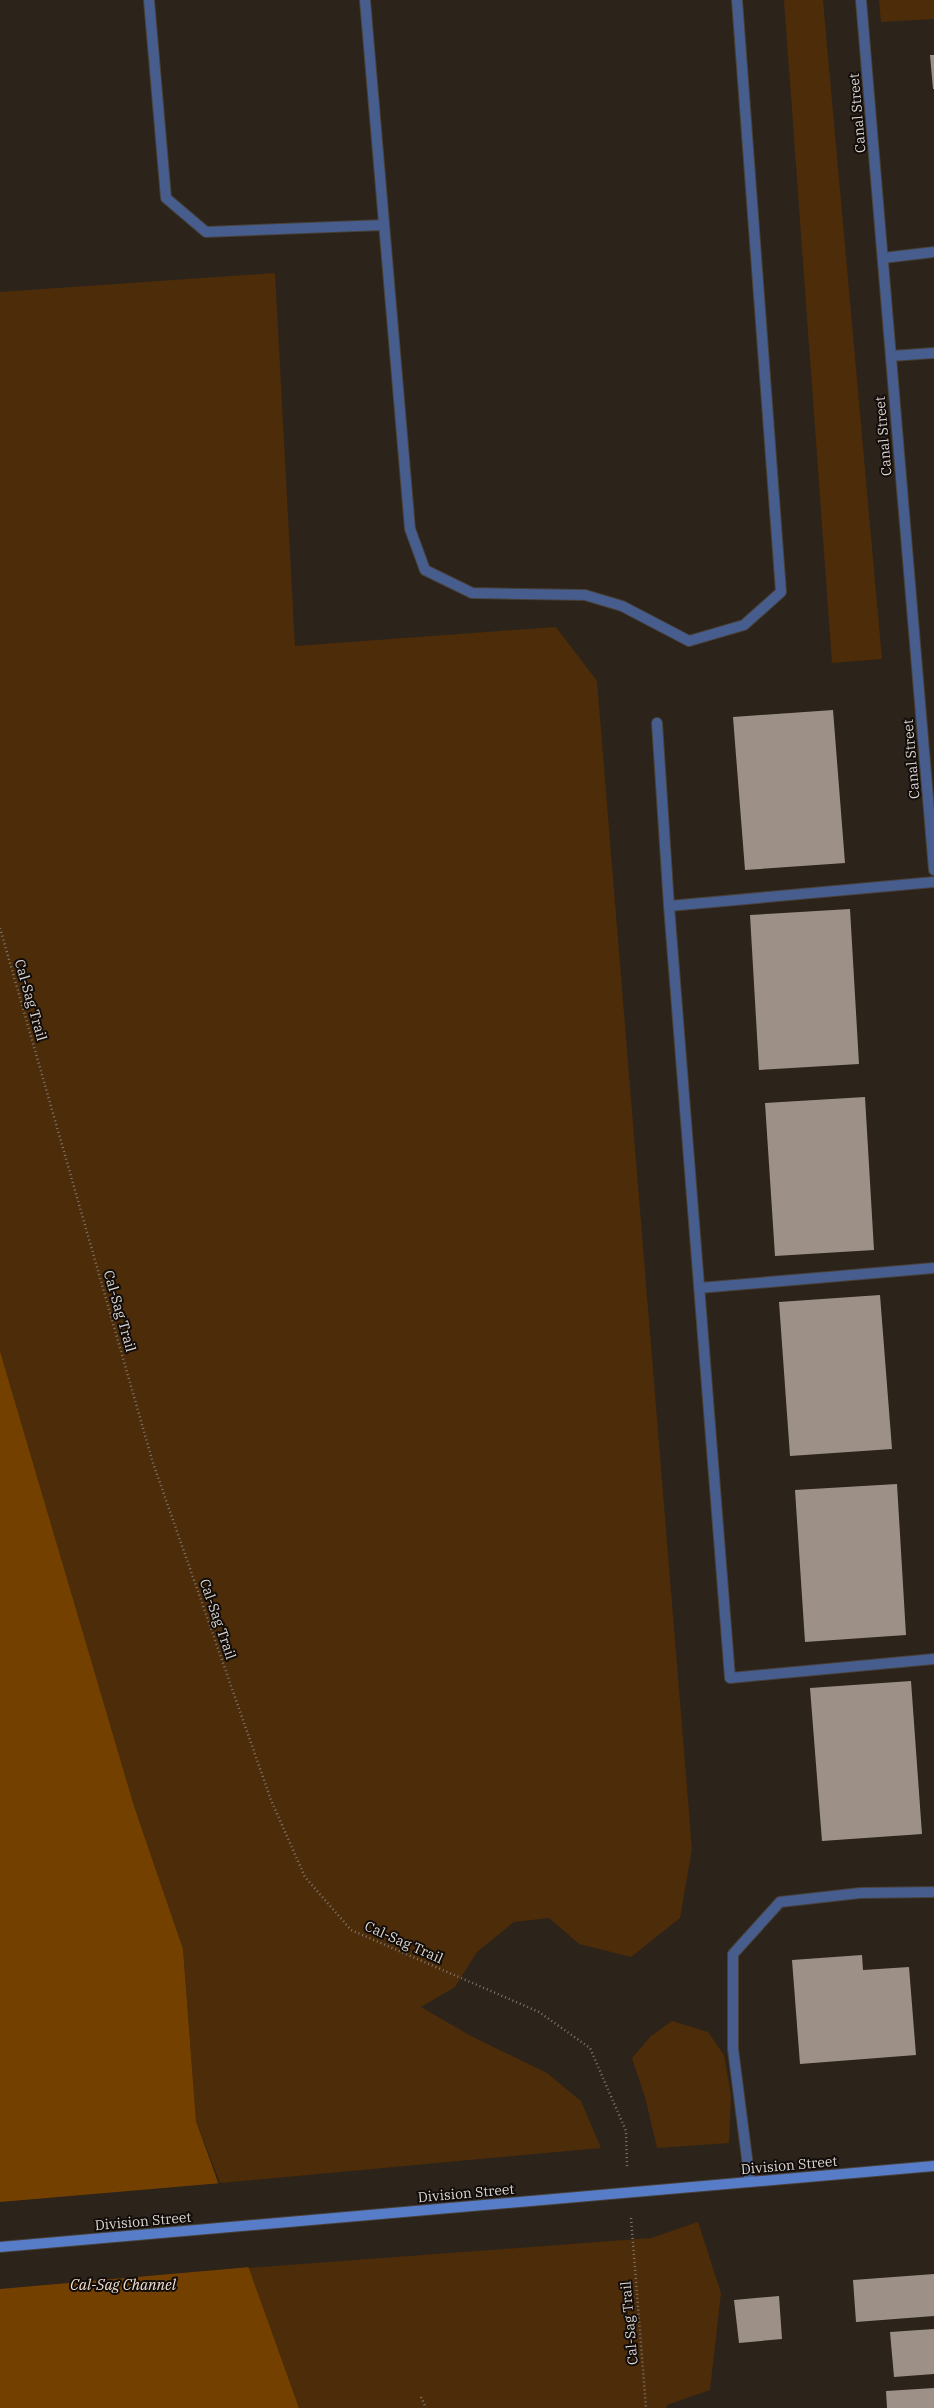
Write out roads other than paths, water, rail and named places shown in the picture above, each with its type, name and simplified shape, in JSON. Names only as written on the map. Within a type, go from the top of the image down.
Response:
[{"type":"street","points":[[149,0],[166,198],[206,232],[384,224]]},
{"type":"street","points":[[365,0],[410,529],[425,570],[472,593],[585,595],[622,606],[689,641],[744,625],[781,592],[737,0]]},
{"type":"street","name":"Canal Street","points":[[861,0],[934,870]]},
{"type":"street","points":[[883,258],[934,252]]},
{"type":"street","points":[[891,356],[934,353]]},
{"type":"street","points":[[657,723],[669,906],[730,1678],[934,1659]]},
{"type":"street","points":[[669,906],[934,882]]},
{"type":"street","points":[[699,1288],[934,1268]]},
{"type":"street","points":[[750,2182],[734,2049],[733,1954],[780,1902],[860,1893],[934,1892]]},
{"type":"street","name":"Division Street","points":[[0,2247],[934,2166]]},
{"type":"water","name":"Cal-Sag Channel","points":[[0,1351],[134,1806],[183,1949],[196,2121],[299,2408],[0,2408]]}]
